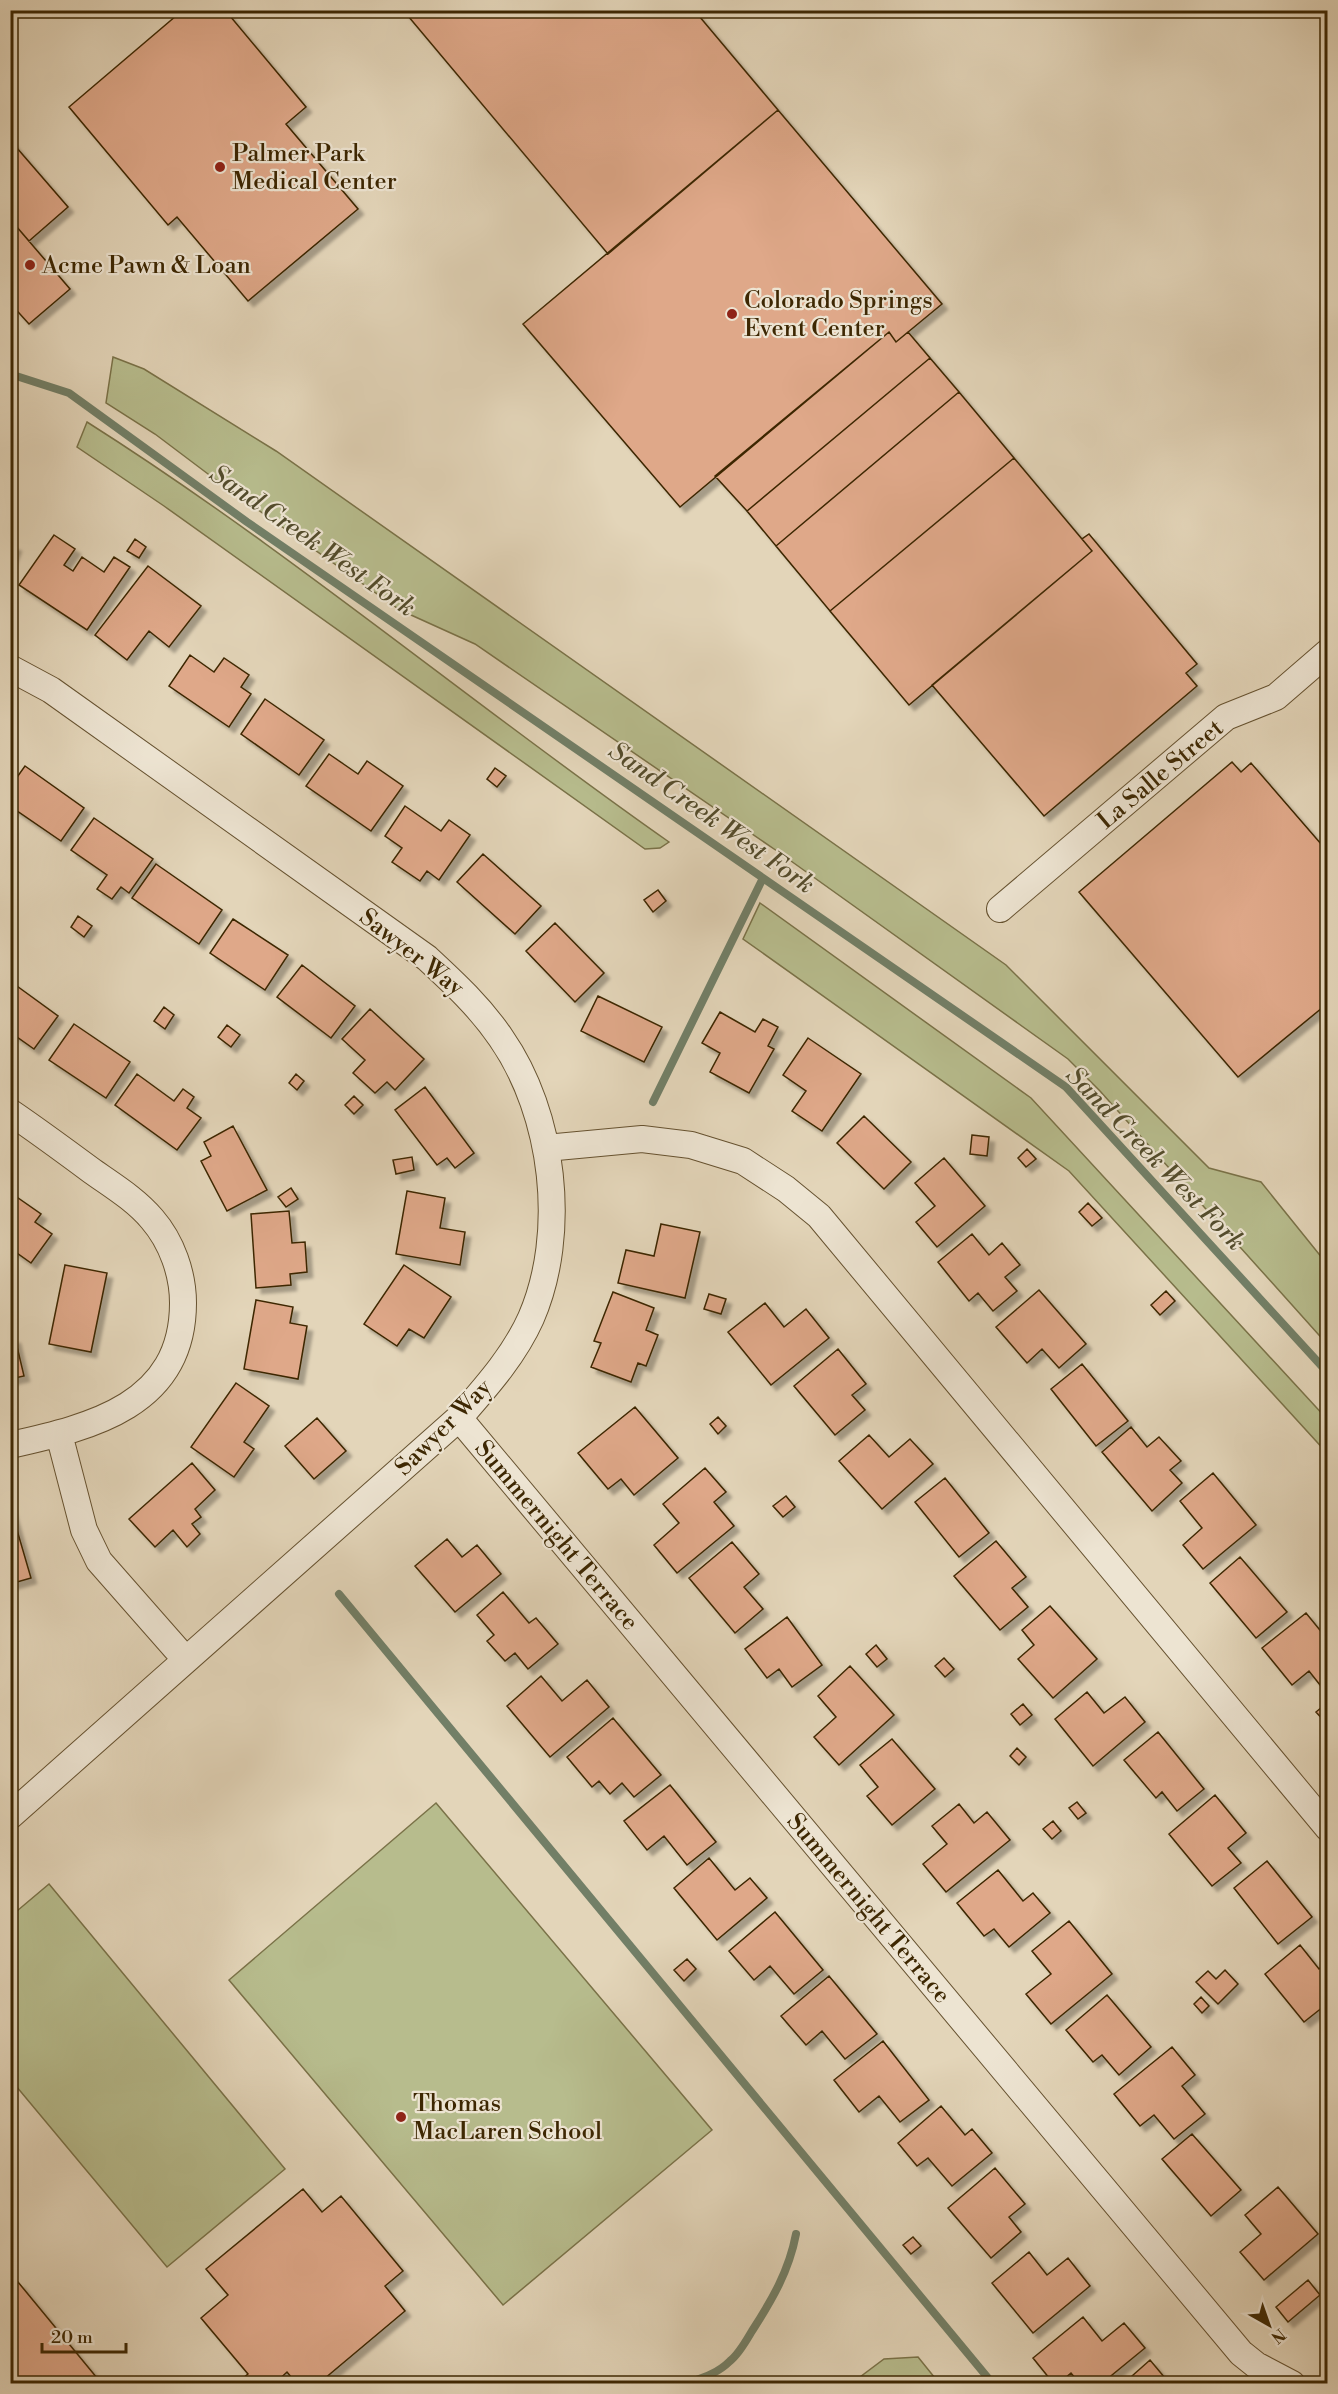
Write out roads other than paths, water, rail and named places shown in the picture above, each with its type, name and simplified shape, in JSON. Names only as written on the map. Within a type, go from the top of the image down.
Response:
[{"type":"street","name":"La Salle Street","points":[[1000,909],[1226,717],[1276,697],[1328,652]]},
{"type":"street","name":"Sawyer Way","points":[[10,668],[51,690],[426,958],[472,1000],[502,1040],[528,1088],[546,1148],[553,1214],[547,1267],[531,1318],[501,1369],[459,1418],[10,1816]]},
{"type":"street","points":[[10,1112],[134,1200],[153,1220],[168,1242],[178,1266],[183,1291],[183,1314],[179,1340],[169,1366],[154,1385],[136,1401],[113,1415],[59,1434],[10,1445]]},
{"type":"street","points":[[546,1148],[642,1139],[690,1144],[743,1161],[786,1189],[819,1216],[1328,1828]]},
{"type":"street","name":"Summernight Terrace","points":[[459,1418],[1241,2353],[1272,2375],[1292,2384]]},
{"type":"street","points":[[59,1434],[84,1530],[99,1561],[186,1660]]},
{"type":"waterway","name":"Sand Creek West Fork","points":[[10,374],[69,393],[247,522],[1066,1087],[1328,1373]]},
{"type":"waterway","points":[[653,1102],[763,878]]},
{"type":"waterway","points":[[339,1594],[993,2384]]},
{"type":"waterway","points":[[685,2384],[720,2369],[739,2351],[779,2285],[796,2234]]},
{"type":"place","name":"Palmer Park Medical Center","points":[[220,167]]},
{"type":"place","name":"Acme Pawn & Loan","points":[[30,265]]},
{"type":"place","name":"Colorado Springs Event Center","points":[[732,314]]},
{"type":"place","name":"Thomas MacLaren School","points":[[401,2117]]}]
